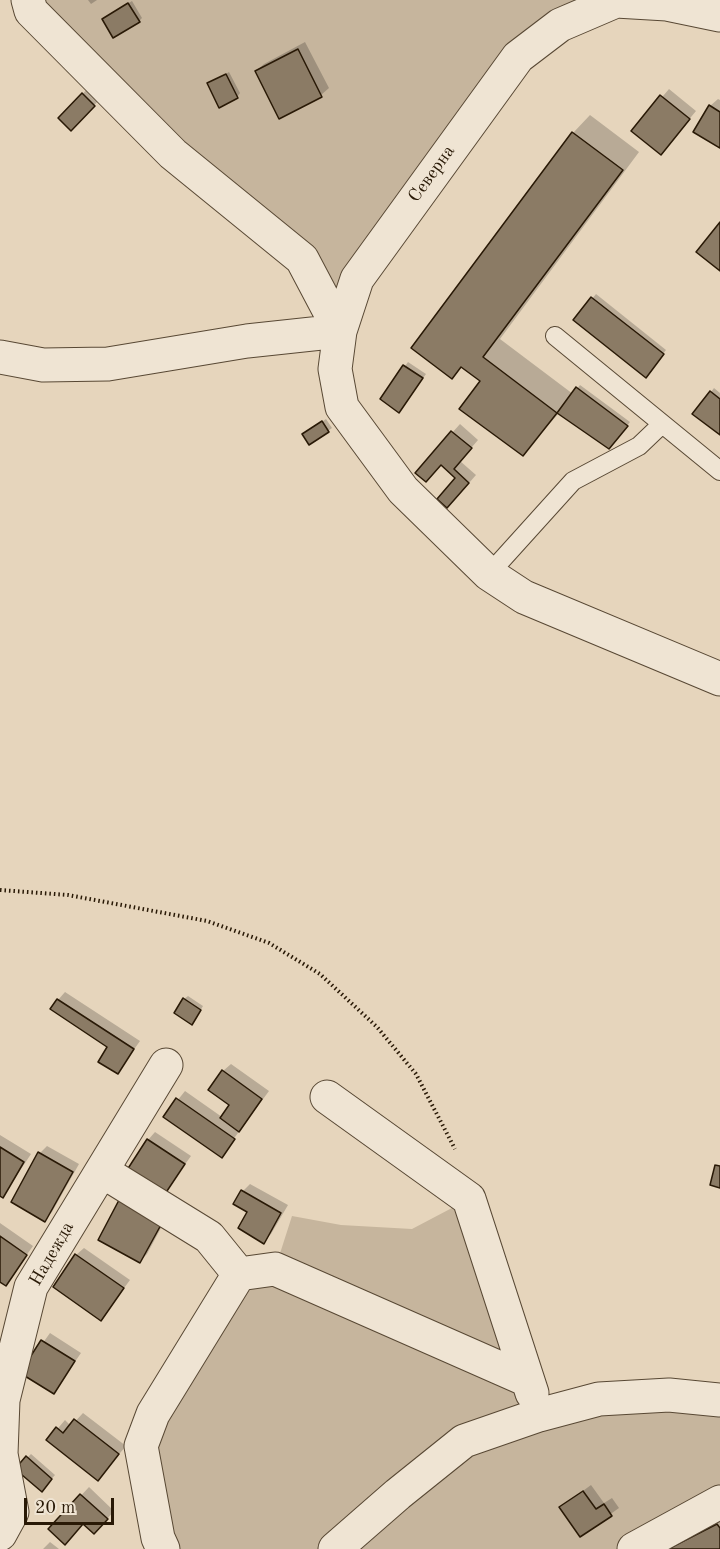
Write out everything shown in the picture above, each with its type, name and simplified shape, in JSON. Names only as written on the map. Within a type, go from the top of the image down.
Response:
[{"type":"street","points":[[0,357],[43,365],[108,364],[247,341],[340,331],[302,259],[173,154],[31,11],[28,0]]},
{"type":"street","name":"Северна","points":[[720,15],[666,2],[616,1],[560,25],[518,57],[357,279],[340,331],[335,369],[342,407],[403,490],[489,574],[524,597],[720,679]]},
{"type":"street","name":"Надежда","points":[[0,1534],[12,1512],[1,1454],[3,1400],[31,1287],[166,1065]]},
{"type":"street","points":[[327,1097],[469,1199],[539,1415]]},
{"type":"street","points":[[102,1171],[209,1237],[239,1274]]},
{"type":"street","points":[[239,1274],[275,1269],[527,1380]]},
{"type":"street","points":[[164,1549],[158,1538],[141,1446],[153,1414],[239,1274]]},
{"type":"street","points":[[335,1549],[464,1441],[539,1415],[599,1399],[669,1395],[720,1400]]},
{"type":"street","points":[[634,1549],[720,1503]]},
{"type":"lane","points":[[555,336],[720,471]]},
{"type":"lane","points":[[489,574],[573,481],[639,446],[661,425]]},
{"type":"path","points":[[0,890],[68,895],[207,921],[269,943],[320,974],[377,1027],[416,1074],[452,1140],[469,1199]]},
{"type":"shaded area","points":[[30,0],[720,0],[658,3],[560,25],[340,331],[302,259]]},
{"type":"shaded area","points":[[469,1199],[539,1415],[720,1400],[720,1502],[634,1549],[163,1549],[153,1414],[239,1274],[275,1269],[292,1216],[341,1225],[412,1229]]},
{"type":"building","points":[[128,3],[140,22],[113,38],[102,19]]},
{"type":"building","points":[[298,49],[322,97],[279,119],[255,71]]},
{"type":"building","points":[[226,74],[238,98],[219,108],[207,83]]},
{"type":"building","points":[[82,93],[95,106],[71,131],[58,118]]},
{"type":"building","points":[[660,95],[690,119],[661,155],[631,131]]},
{"type":"building","points":[[709,105],[720,112],[720,148],[693,132]]},
{"type":"building","points":[[572,132],[623,170],[483,357],[557,413],[523,456],[459,409],[480,381],[461,367],[452,379],[411,348]]},
{"type":"building","points":[[720,222],[720,271],[696,252]]},
{"type":"building","points":[[591,297],[664,354],[646,378],[573,320]]},
{"type":"building","points":[[403,365],[423,378],[399,413],[380,399]]},
{"type":"building","points":[[576,387],[628,426],[609,449],[557,413]]},
{"type":"building","points":[[710,391],[720,399],[720,435],[692,414]]},
{"type":"building","points":[[322,421],[329,432],[309,445],[302,434]]},
{"type":"building","points":[[451,431],[472,448],[454,469],[469,483],[447,508],[437,499],[455,478],[441,465],[426,482],[415,473]]},
{"type":"building","points":[[183,998],[201,1010],[192,1025],[174,1013]]},
{"type":"building","points":[[57,999],[134,1049],[118,1074],[98,1062],[107,1047],[50,1009]]},
{"type":"building","points":[[222,1070],[262,1099],[239,1132],[220,1118],[229,1105],[208,1090]]},
{"type":"building","points":[[176,1098],[235,1139],[222,1158],[163,1117]]},
{"type":"building","points":[[147,1139],[185,1164],[165,1194],[127,1170]]},
{"type":"building","points":[[0,1147],[24,1162],[3,1198],[0,1196]]},
{"type":"building","points":[[38,1152],[73,1172],[45,1222],[11,1202]]},
{"type":"building","points":[[715,1165],[720,1166],[720,1188],[710,1185]]},
{"type":"building","points":[[241,1190],[281,1213],[264,1244],[238,1228],[247,1212],[233,1204]]},
{"type":"building","points":[[119,1200],[162,1223],[140,1263],[98,1240]]},
{"type":"building","points":[[0,1236],[27,1255],[6,1286],[0,1282]]},
{"type":"building","points":[[75,1254],[124,1288],[101,1321],[53,1287]]},
{"type":"building","points":[[41,1340],[75,1361],[54,1394],[20,1373]]},
{"type":"building","points":[[74,1419],[119,1454],[98,1481],[46,1440],[56,1427],[63,1433]]},
{"type":"building","points":[[26,1456],[52,1479],[42,1492],[15,1469]]},
{"type":"building","points":[[583,1491],[596,1509],[604,1504],[612,1516],[580,1537],[559,1507]]},
{"type":"building","points":[[80,1494],[108,1519],[94,1534],[83,1524],[65,1545],[48,1529]]},
{"type":"building","points":[[717,1524],[720,1528],[720,1549],[668,1549]]}]
